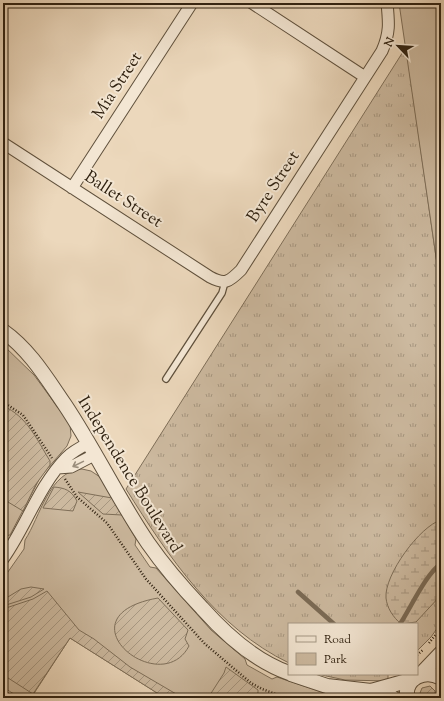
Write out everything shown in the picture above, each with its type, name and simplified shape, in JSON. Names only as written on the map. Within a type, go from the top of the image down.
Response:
[{"type":"street","name":"Mia Street","points":[[72,188],[192,3]]},
{"type":"street","points":[[252,3],[365,77]]},
{"type":"street","name":"Byre Street","points":[[225,282],[234,277],[241,270],[382,51],[388,37],[389,26],[387,3]]},
{"type":"street","name":"Ballet Street","points":[[3,143],[210,277],[220,282],[225,282]]},
{"type":"street","name":"Independence Boulevard","points":[[3,332],[23,349],[38,366],[92,448],[148,543],[194,599],[231,637],[250,652],[288,673]]},
{"type":"street","points":[[3,559],[23,528],[44,488],[58,468],[71,467],[92,448]]},
{"type":"street","points":[[407,698],[408,689],[417,677],[441,653]]},
{"type":"street","points":[[417,677],[434,674],[441,678]]},
{"type":"street","name":"Independence Boulevard","points":[[293,675],[327,686],[371,691],[393,698]]},
{"type":"street","name":"Independence Boulevard","points":[[371,691],[417,677]]},
{"type":"lane","points":[[166,379],[222,293],[225,282]]},
{"type":"path","points":[[3,402],[23,415],[77,497],[107,523],[146,579],[205,644],[252,683],[262,689],[287,698]]},
{"type":"path","points":[[418,654],[426,647],[441,628]]},
{"type":"green space","points":[[399,3],[441,3],[441,291]]},
{"type":"green space","points":[[406,47],[441,292],[441,623],[431,637],[418,650],[418,623],[288,623],[288,662],[263,648],[216,610],[196,588],[159,540],[126,489]]},
{"type":"green space","points":[[3,345],[34,375],[70,424],[71,436],[67,446],[41,476],[10,535],[5,536],[3,539]]},
{"type":"green space","points":[[3,406],[19,416],[31,429],[50,461],[50,465],[36,484],[23,511],[3,499]]},
{"type":"green space","points":[[82,469],[91,471],[100,477],[136,539],[135,545],[150,567],[156,568],[211,630],[245,659],[247,665],[272,679],[277,677],[324,693],[359,698],[165,698],[70,638],[31,698],[20,698],[3,687],[3,579],[24,549],[25,540],[53,486],[61,478],[71,472]]},
{"type":"green space","points":[[54,487],[65,489],[72,494],[77,501],[73,511],[43,508]]},
{"type":"green space","points":[[78,492],[112,498],[122,515],[103,514]]},
{"type":"green space","points":[[441,520],[441,595],[416,622],[400,623],[391,612],[388,605],[386,598],[387,588],[397,565],[405,553],[423,531]]},
{"type":"green space","points":[[31,587],[44,589],[31,597],[3,606],[3,600],[21,589]]},
{"type":"green space","points":[[47,591],[79,630],[94,639],[130,667],[183,698],[165,698],[70,638],[33,694],[5,676],[3,674],[3,609],[33,599]]},
{"type":"green space","points":[[158,598],[188,630],[185,639],[189,646],[175,660],[158,664],[140,660],[125,649],[116,636],[116,621],[129,607]]},
{"type":"green space","points":[[226,667],[258,690],[258,698],[208,698],[224,673]]},
{"type":"green space","points":[[322,675],[388,675],[388,681],[345,680]]},
{"type":"green space","points":[[430,686],[435,691],[435,698],[421,698],[420,693],[422,688]]},
{"type":"waterway","points":[[401,623],[430,575],[441,564]]},
{"type":"waterway","points":[[298,592],[333,623]]}]
